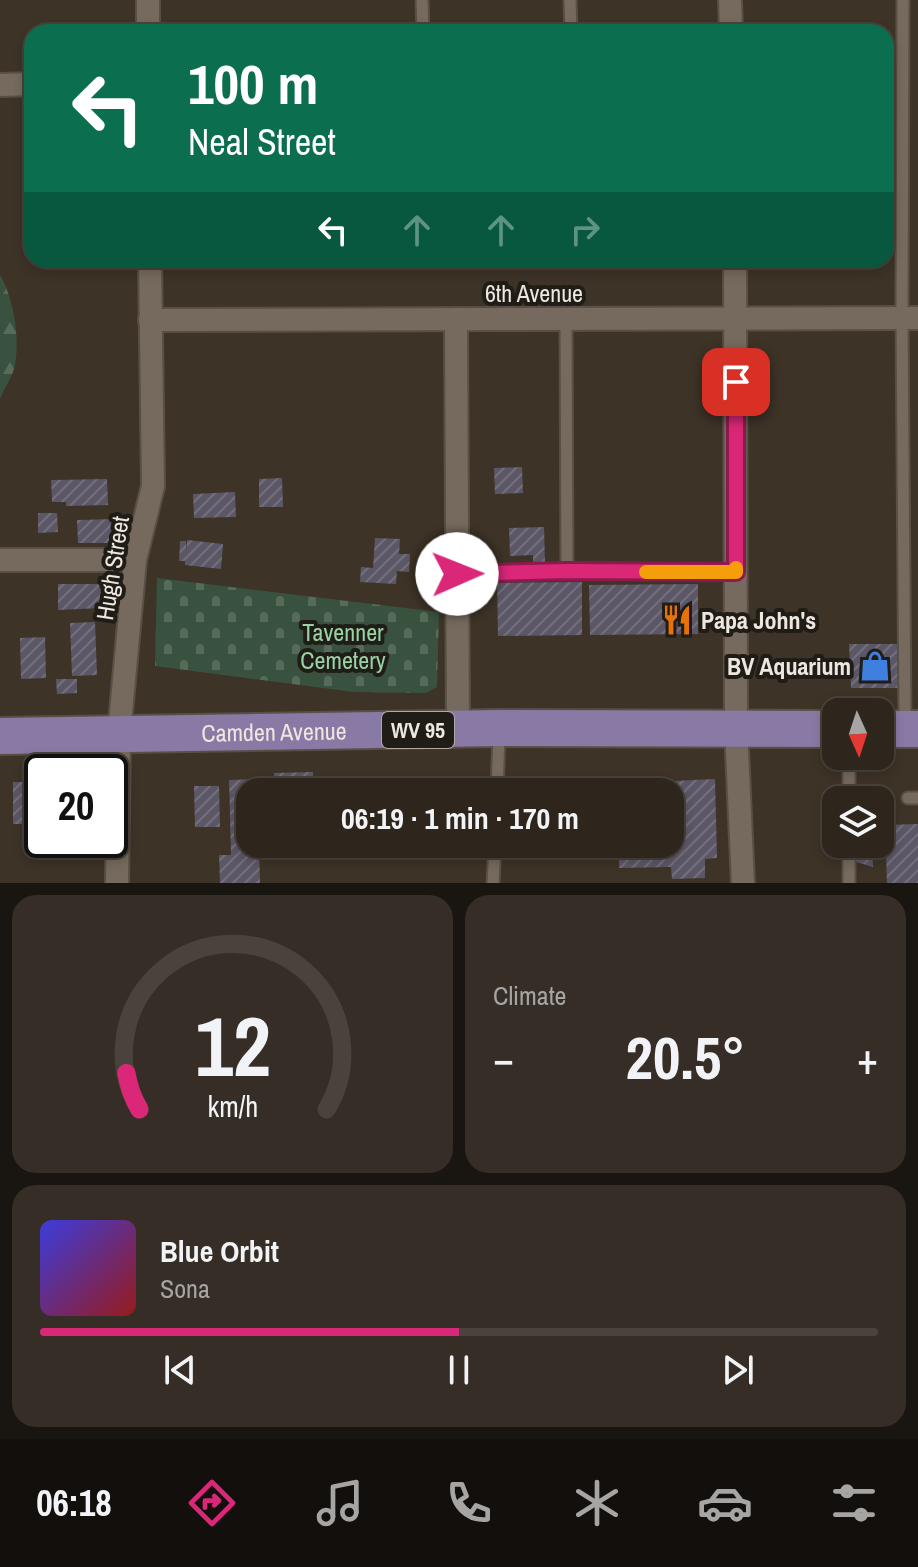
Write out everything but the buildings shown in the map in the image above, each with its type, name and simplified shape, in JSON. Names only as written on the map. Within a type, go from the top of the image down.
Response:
[{"type":"main road","name":"Camden Avenue","points":[[0,736],[500,728],[822,729]]},
{"type":"street","points":[[148,0],[148,24]]},
{"type":"street","points":[[730,0],[731,24]]},
{"type":"street","points":[[0,85],[24,84]]},
{"type":"street","name":"Hugh Street","points":[[117,883],[119,734],[135,560],[153,486],[150,268]]},
{"type":"street","points":[[735,268],[736,728],[743,883]]},
{"type":"street","name":"6th Avenue","points":[[150,320],[910,318]]},
{"type":"street","points":[[456,319],[458,729]]},
{"type":"street","points":[[0,560],[135,560]]},
{"type":"lane","points":[[422,0],[423,24]]},
{"type":"lane","points":[[570,0],[571,24]]},
{"type":"lane","points":[[901,729],[910,318],[903,0]]},
{"type":"lane","points":[[566,319],[567,571]]},
{"type":"lane","points":[[457,574],[736,572]]},
{"type":"lane","points":[[498,778],[500,728]]},
{"type":"lane","points":[[493,883],[494,858]]},
{"type":"lane","points":[[849,860],[849,883]]},
{"type":"green space","points":[[0,275],[12,308],[17,347],[14,369],[0,399]]},
{"type":"green space","name":"Tavenner Cemetery","points":[[157,578],[439,612],[437,687],[426,693],[354,692],[155,666]]},
{"type":"slow traffic","points":[[646,572],[736,572],[736,568]]},
{"type":"place","name":"Papa John's","points":[[677,620]]},
{"type":"place","name":"BV Aquarium","points":[[875,666]]},
{"type":"route","points":[[457,574],[736,572],[736,382]]}]
